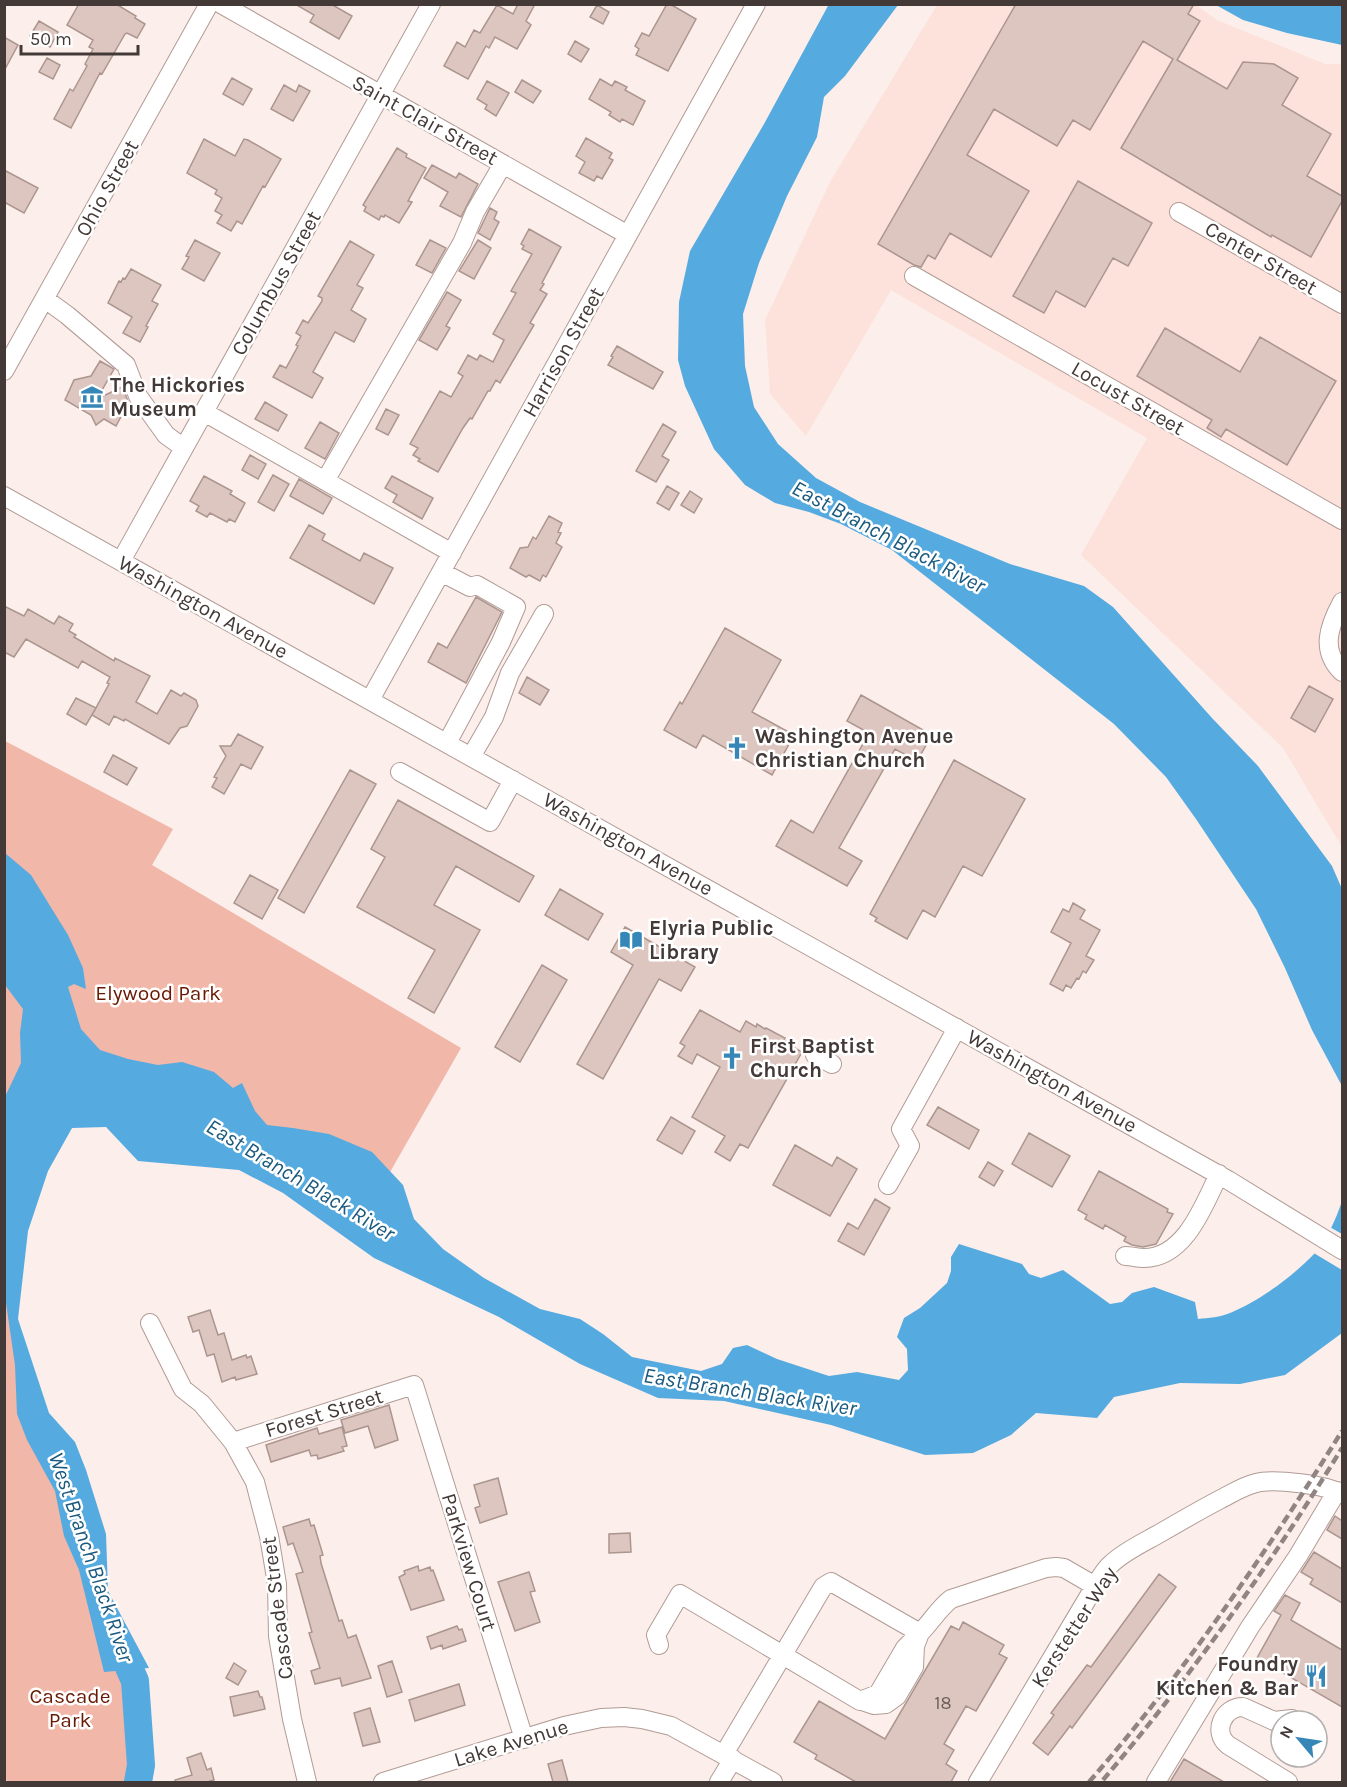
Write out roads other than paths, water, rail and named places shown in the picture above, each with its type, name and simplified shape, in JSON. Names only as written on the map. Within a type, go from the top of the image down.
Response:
[{"type":"street","name":"Ohio Street","points":[[4,371],[208,4]]},
{"type":"street","name":"Saint Clair Street","points":[[221,4],[628,235]]},
{"type":"street","name":"Columbus Street","points":[[122,561],[431,4]]},
{"type":"street","name":"Harrison Street","points":[[370,700],[756,4]]},
{"type":"street","points":[[325,481],[462,243],[475,212],[503,164]]},
{"type":"street","name":"Center Street","points":[[1179,212],[1342,304]]},
{"type":"street","name":"Locust Street","points":[[914,276],[1342,520]]},
{"type":"street","points":[[45,299],[126,365],[138,396],[166,435],[184,448]]},
{"type":"street","points":[[204,412],[452,553]]},
{"type":"street","name":"Washington Avenue","points":[[4,496],[1218,1174],[1342,1250]]},
{"type":"street","points":[[441,573],[470,587],[477,585],[516,607],[501,642],[447,743]]},
{"type":"street","points":[[1342,602],[1333,619],[1328,637],[1331,656],[1342,672]]},
{"type":"street","points":[[471,757],[494,717],[510,673],[544,614]]},
{"type":"street","points":[[400,772],[490,822],[513,780]]},
{"type":"street","points":[[888,1185],[910,1146],[901,1129],[957,1028]]},
{"type":"street","points":[[815,1055],[832,1064]]},
{"type":"street","points":[[1125,1256],[1145,1258],[1156,1256],[1181,1240],[1196,1221],[1218,1174]]},
{"type":"street","name":"Cascade Street","points":[[150,1323],[183,1389],[202,1404],[233,1442],[255,1482],[269,1536],[277,1584],[278,1636],[292,1719],[307,1782]]},
{"type":"street","name":"Forest Street","points":[[233,1442],[414,1385]]},
{"type":"street","name":"Parkview Court","points":[[414,1385],[524,1739]]},
{"type":"street","name":"Kerstetter Way","points":[[978,1782],[1105,1569],[1126,1553],[1245,1486],[1274,1481],[1303,1484],[1340,1493]]},
{"type":"street","points":[[1156,1782],[1250,1627],[1340,1493]]},
{"type":"street","points":[[659,1645],[656,1635],[680,1594],[860,1701],[878,1694],[905,1648],[934,1618],[942,1605],[951,1599],[1046,1568],[1065,1568],[1095,1586]]},
{"type":"street","points":[[719,1782],[728,1757],[783,1654],[823,1587],[831,1581],[920,1633]]},
{"type":"street","points":[[1269,1719],[1253,1711],[1238,1707],[1232,1708],[1227,1713],[1219,1732],[1228,1745],[1288,1782]]},
{"type":"street","name":"Lake Avenue","points":[[383,1782],[411,1778],[564,1726],[601,1718],[624,1717],[671,1726],[773,1782]]},
{"type":"water","name":"East Branch Black River","points":[[829,4],[898,5],[845,76],[824,97],[817,137],[787,196],[759,263],[743,314],[745,366],[754,407],[778,444],[816,478],[860,502],[1010,564],[1084,586],[1113,607],[1258,766],[1332,866],[1342,889],[1342,1086],[1312,1030],[1256,909],[1166,777],[1114,724],[892,550],[841,524],[775,503],[745,485],[714,449],[685,386],[678,360],[679,302],[690,251],[764,124]]},
{"type":"water","points":[[1216,5],[1342,5],[1342,45],[1287,33],[1243,20]]},
{"type":"water","name":"East Branch Black River","points":[[5,853],[31,875],[68,935],[83,968],[86,989],[74,984],[68,987],[81,1029],[100,1050],[158,1065],[182,1062],[214,1072],[233,1088],[242,1083],[255,1111],[267,1125],[329,1134],[372,1152],[403,1185],[414,1219],[443,1249],[484,1278],[540,1309],[580,1319],[632,1357],[701,1371],[722,1364],[733,1348],[747,1345],[777,1359],[829,1376],[857,1372],[899,1380],[908,1370],[907,1349],[897,1337],[904,1318],[920,1308],[947,1283],[951,1271],[951,1257],[959,1244],[1022,1264],[1029,1274],[1041,1278],[1063,1270],[1110,1304],[1122,1302],[1132,1293],[1154,1287],[1195,1302],[1198,1319],[1219,1316],[1241,1308],[1264,1295],[1305,1263],[1327,1236],[1342,1201],[1342,1333],[1285,1375],[1240,1384],[1180,1383],[1114,1397],[1097,1418],[1036,1413],[1011,1435],[973,1453],[925,1455],[831,1425],[724,1401],[658,1398],[580,1364],[499,1317],[374,1258],[283,1193],[239,1170],[138,1161],[106,1127],[72,1128],[48,1171],[28,1231],[18,1319],[49,1413],[75,1442],[86,1470],[106,1534],[108,1591],[149,1668],[104,1672],[79,1570],[64,1536],[55,1491],[27,1440],[17,1414],[15,1365],[4,1301],[4,1099],[21,1063],[20,1033],[23,1009],[5,985]]},
{"type":"waterway","name":"West Branch Black River","points":[[114,1633],[135,1681],[141,1765],[138,1782]]},
{"type":"railway","points":[[1089,1782],[1158,1698],[1223,1611],[1284,1522],[1342,1431]]},
{"type":"railway","points":[[1103,1780],[1199,1660],[1258,1577],[1342,1448]]},
{"type":"place","name":"The Hickories Museum","points":[[92,397]]},
{"type":"place","name":"Washington Avenue Christian Church","points":[[737,748]]},
{"type":"place","name":"Elyria Public Library","points":[[631,940]]},
{"type":"place","name":"First Baptist Church","points":[[732,1058]]},
{"type":"place","name":"Foundry Kitchen & Bar","points":[[1316,1676]]},
{"type":"park label","name":"Elywood Park","points":[[158,993]]},
{"type":"park label","name":"Cascade Park","points":[[70,1708]]}]
